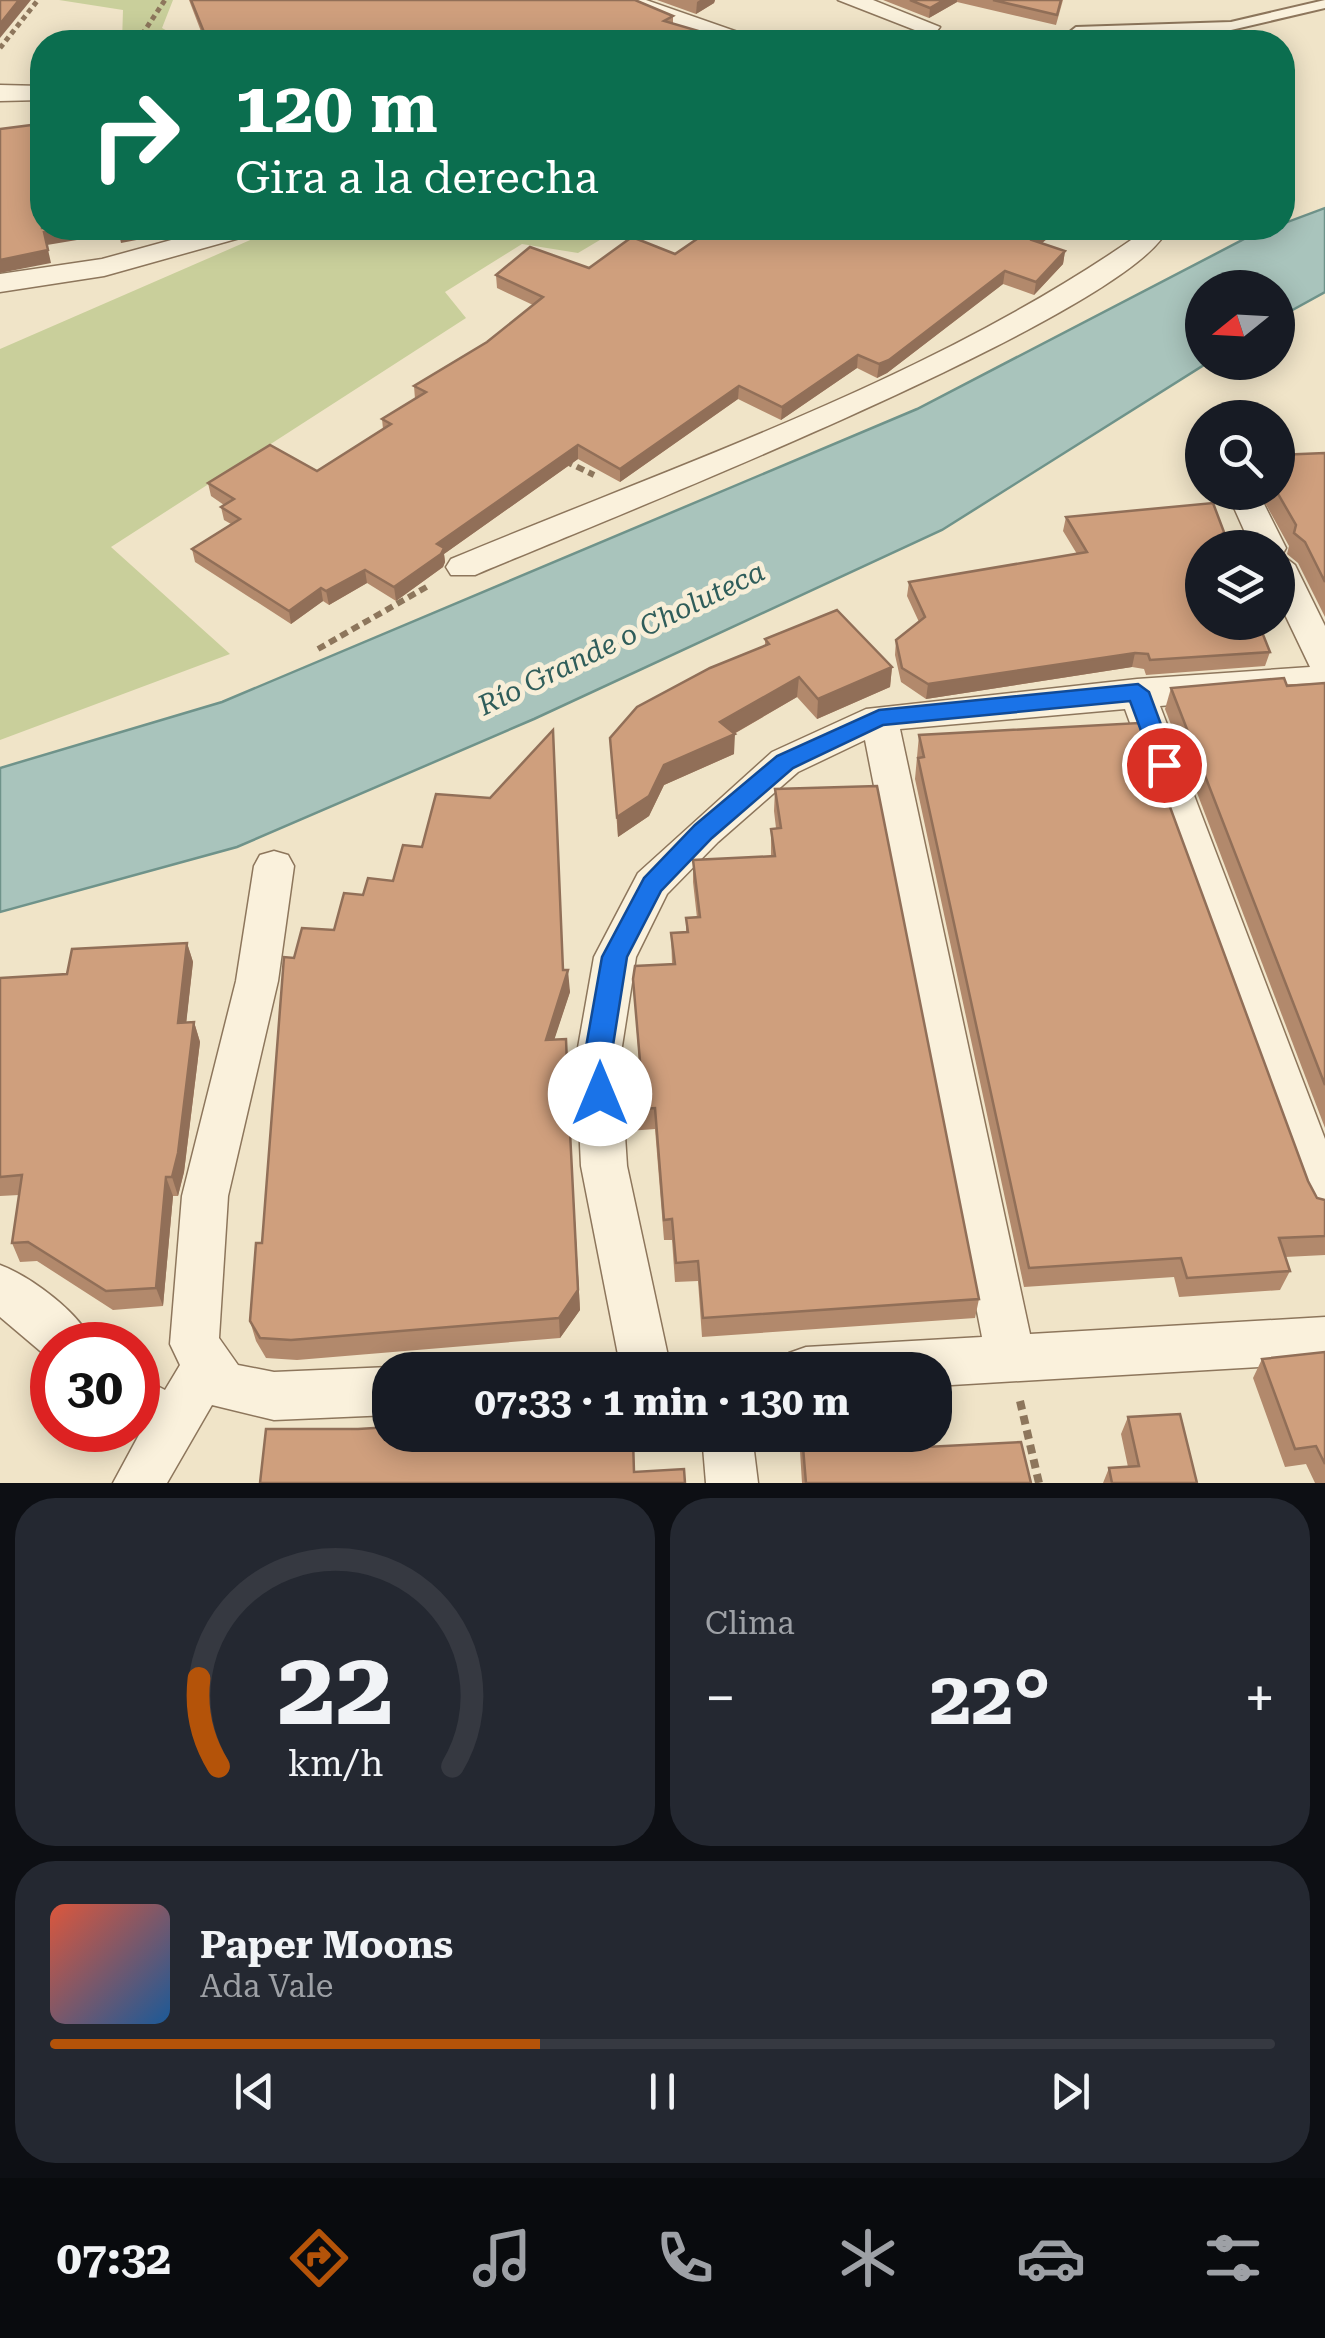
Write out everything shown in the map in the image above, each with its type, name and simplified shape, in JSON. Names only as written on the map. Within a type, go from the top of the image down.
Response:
[{"type":"street","points":[[623,0],[709,30]]},
{"type":"street","points":[[850,0],[928,27]]},
{"type":"street","points":[[0,93],[30,93]]},
{"type":"street","points":[[0,283],[104,267],[201,240]]},
{"type":"street","points":[[462,566],[932,369],[1095,278],[1149,240]]},
{"type":"street","points":[[1295,600],[1325,662]]},
{"type":"street","points":[[642,1352],[604,1166],[598,1058],[615,957],[652,884],[704,832],[785,762],[879,718],[1325,678]]},
{"type":"street","points":[[1138,692],[1325,1200]]},
{"type":"street","points":[[879,718],[1010,1358]]},
{"type":"street","points":[[274,866],[257,981],[205,1196],[194,1344],[223,1386],[274,1396],[372,1392]]},
{"type":"street","points":[[0,1287],[42,1322]]},
{"type":"street","points":[[952,1361],[1325,1340]]},
{"type":"street","points":[[160,1408],[207,1366]]},
{"type":"street","points":[[139,1483],[146,1452]]},
{"type":"street","points":[[729,1452],[732,1483]]},
{"type":"lane","points":[[1128,30],[1231,26],[1325,4]]},
{"type":"path","points":[[0,48],[38,0]]},
{"type":"path","points":[[145,30],[165,0]]},
{"type":"path","points":[[552,454],[636,496]]},
{"type":"path","points":[[318,648],[462,566]]},
{"type":"path","points":[[1010,1358],[1039,1483]]},
{"type":"green space","points":[[59,0],[173,0],[162,28],[166,30],[122,30],[123,10]]},
{"type":"green space","points":[[250,240],[600,240],[578,253],[522,244],[445,292],[466,318],[111,547],[230,654],[0,740],[0,349]]},
{"type":"water","name":"Río Grande o Choluteca","points":[[1325,208],[1325,292],[1295,309],[1295,270],[1185,270],[1185,377],[942,530],[534,719],[237,847],[0,912],[0,768],[222,702],[917,409],[1242,240],[1295,240],[1295,219]]},
{"type":"building","points":[[0,0],[19,0],[0,24]]},
{"type":"building","points":[[191,0],[635,0],[673,16],[664,21],[695,30],[203,30]]},
{"type":"building","points":[[910,0],[944,0],[930,8]]},
{"type":"building","points":[[993,0],[1061,0],[1057,15]]},
{"type":"building","points":[[30,125],[30,240],[46,240],[48,250],[0,260],[0,129]]},
{"type":"building","points":[[628,240],[640,240],[675,254],[695,240],[1032,240],[1065,251],[1036,282],[1005,271],[889,360],[879,364],[858,355],[782,407],[739,386],[620,469],[578,445],[437,544],[444,548],[441,554],[394,587],[365,570],[326,591],[321,588],[289,611],[192,549],[240,519],[221,507],[234,499],[208,483],[270,445],[317,471],[391,424],[382,419],[426,392],[414,386],[487,342],[543,297],[496,275],[530,247],[589,268]]},
{"type":"building","points":[[1325,453],[1325,582],[1305,542],[1295,534],[1296,525],[1287,510],[1295,510],[1295,454]]},
{"type":"building","points":[[1185,506],[1185,510],[1216,510],[1223,530],[1185,530],[1185,640],[1265,640],[1270,652],[1150,660],[1148,654],[1135,653],[928,684],[902,668],[896,640],[925,617],[909,582],[1087,552],[1066,517]]},
{"type":"building","points":[[837,610],[892,667],[818,699],[799,677],[720,722],[735,734],[664,765],[649,796],[617,817],[610,738],[637,707],[710,668],[769,644],[765,639]]},
{"type":"building","points":[[1284,678],[1287,686],[1325,683],[1325,1085],[1171,688]]},
{"type":"building","points":[[1139,723],[1308,1181],[1317,1198],[1325,1200],[1325,1236],[1279,1238],[1290,1271],[1187,1278],[1181,1258],[1029,1268],[918,758],[924,757],[919,735]]},
{"type":"building","points":[[553,730],[563,970],[568,970],[546,1040],[566,1039],[567,1064],[572,1064],[574,1112],[569,1112],[578,1290],[559,1318],[291,1340],[260,1338],[250,1321],[256,1243],[262,1243],[284,957],[294,958],[302,928],[334,930],[344,893],[363,895],[368,878],[393,881],[403,845],[422,847],[436,794],[490,798]]},
{"type":"building","points":[[877,786],[979,1299],[703,1318],[698,1261],[676,1263],[672,1219],[664,1220],[655,1108],[628,1110],[625,1062],[640,1061],[635,966],[675,964],[671,933],[688,932],[686,918],[700,917],[693,860],[775,856],[771,829],[781,828],[775,789]]},
{"type":"building","points":[[187,943],[178,1023],[194,1022],[178,1153],[172,1177],[166,1177],[156,1288],[106,1291],[28,1242],[12,1243],[22,1175],[0,1177],[0,978],[67,974],[72,949]]},
{"type":"building","points":[[1325,1352],[1325,1464],[1316,1446],[1295,1449],[1262,1359]]},
{"type":"building","points":[[1180,1414],[1197,1483],[1112,1483],[1109,1468],[1139,1466],[1128,1417]]},
{"type":"building","points":[[372,1428],[372,1452],[633,1452],[634,1472],[684,1469],[685,1483],[260,1483],[266,1429]]},
{"type":"building","points":[[1021,1442],[1031,1483],[806,1483],[803,1452],[952,1452],[952,1446]]},
{"type":"route","points":[[600,1094],[598,1058],[615,957],[652,884],[704,832],[785,762],[879,718],[1138,692],[1164,765]]}]
